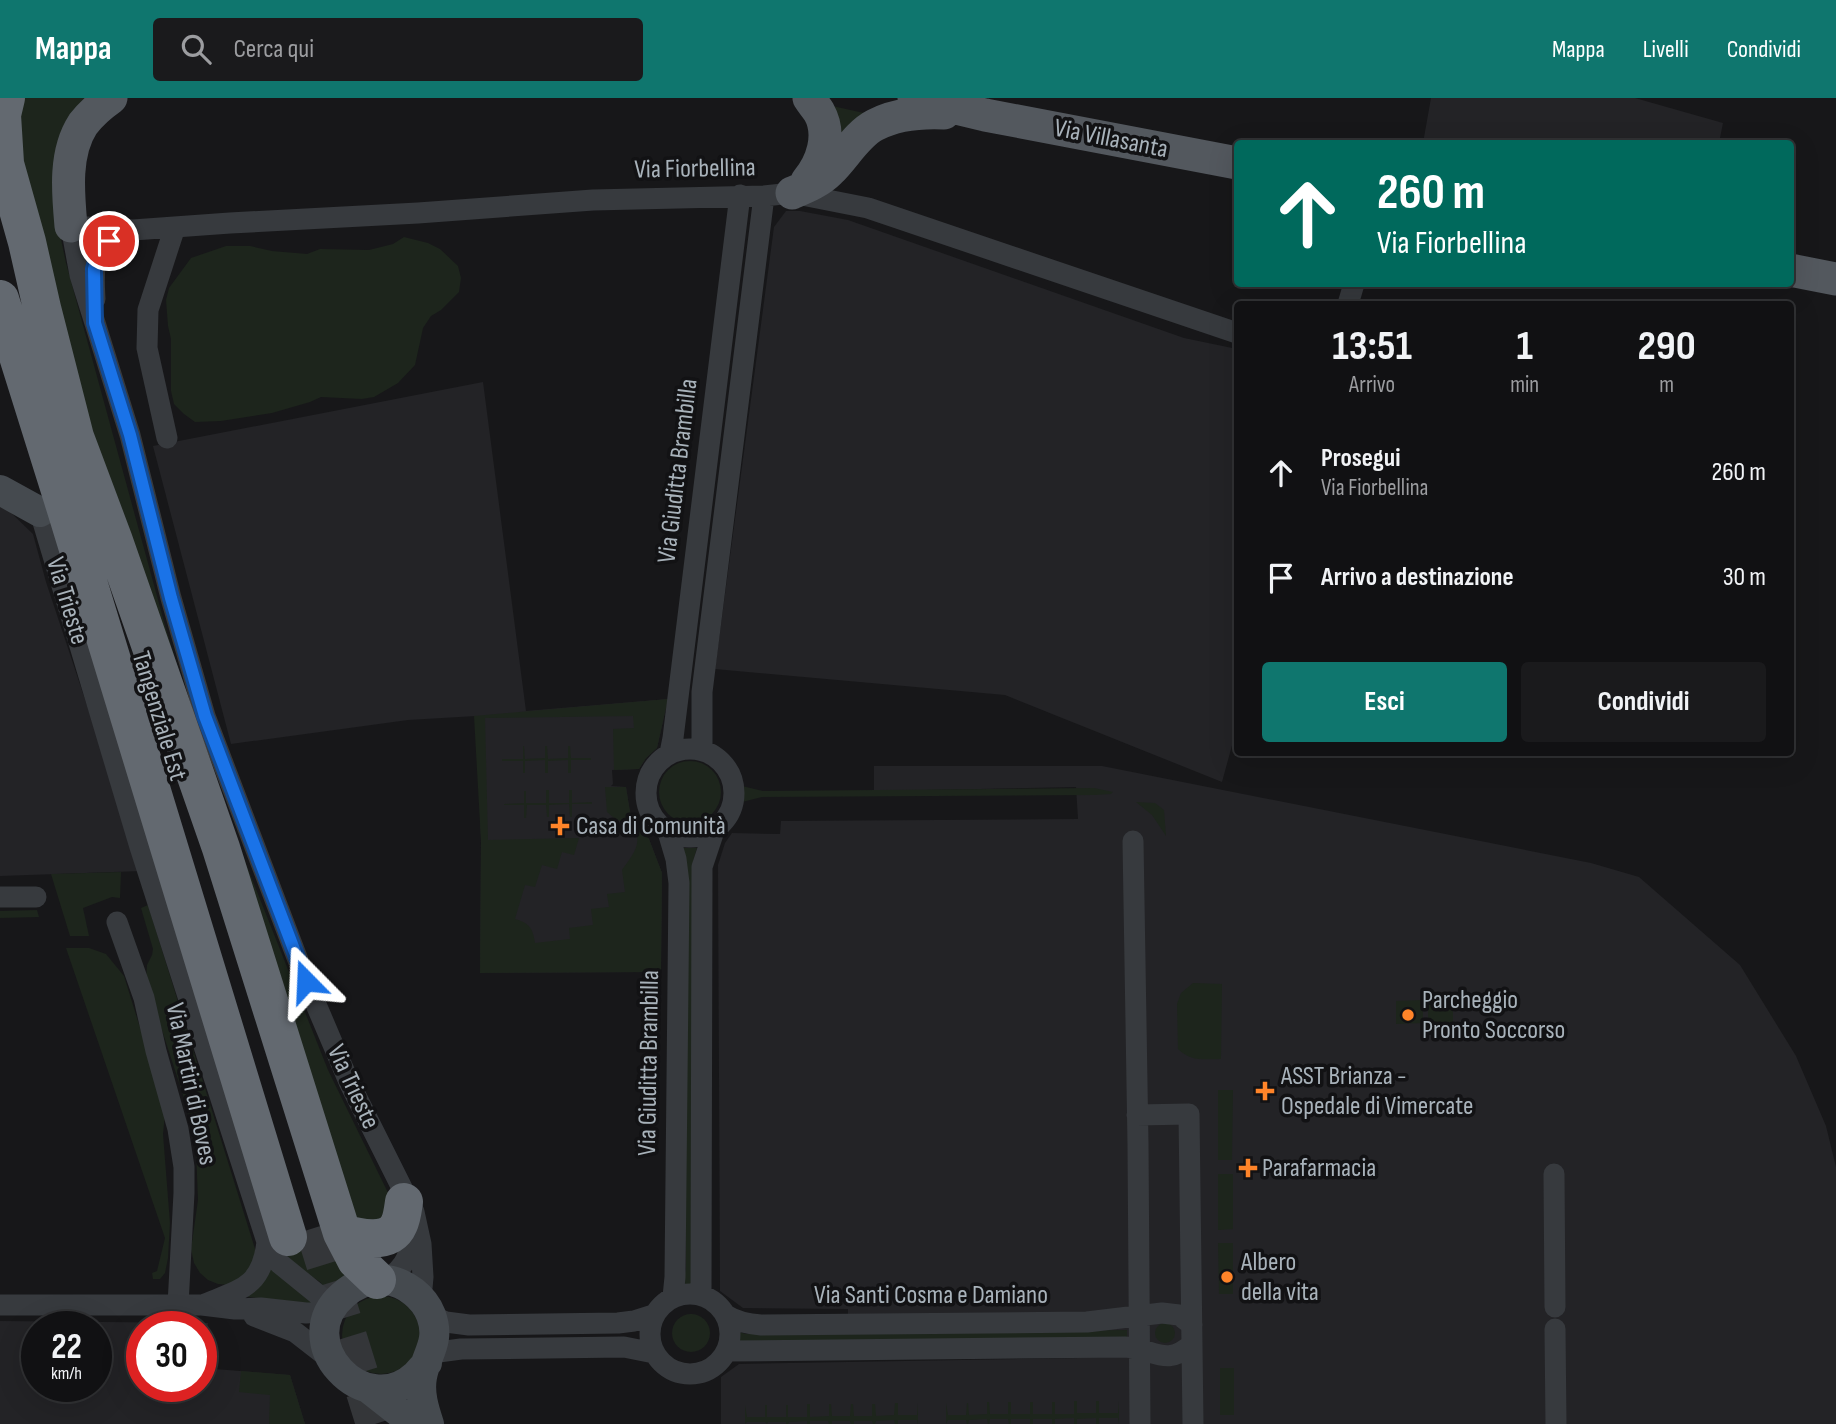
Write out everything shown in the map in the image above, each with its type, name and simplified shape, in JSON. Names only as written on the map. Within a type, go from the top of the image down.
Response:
[{"type":"highway","points":[[6,98],[2,115],[3,154],[75,437]]},
{"type":"highway","name":"Tangenziale Est","points":[[0,205],[75,437],[303,1235]]},
{"type":"highway","name":"Tangenziale Est","points":[[0,299],[68,516],[303,1235]]},
{"type":"highway","points":[[0,382],[0,387]]},
{"type":"highway","points":[[0,382],[40,512]]},
{"type":"highway","points":[[303,1235],[372,1239],[386,1236],[399,1224],[402,1194]]},
{"type":"highway","points":[[303,1235],[356,1260],[382,1280]]},
{"type":"main road","points":[[71,226],[68,184],[73,148],[83,124],[111,98]]},
{"type":"main road","points":[[778,194],[808,181],[818,166],[825,141],[821,114],[809,98]]},
{"type":"main road","points":[[926,100],[985,115]]},
{"type":"main road","points":[[778,194],[815,183],[831,171],[846,151],[873,125],[901,116],[927,112],[985,115]]},
{"type":"main road","name":"Via Villasanta","points":[[985,115],[1234,162]]},
{"type":"main road","points":[[1794,272],[1836,279]]},
{"type":"street","name":"Via Fiorbellina","points":[[71,226],[133,230],[418,214],[593,200],[778,194],[868,208],[1234,332]]},
{"type":"street","name":"Via Giuditta Brambilla","points":[[701,1295],[702,867],[714,831],[730,813],[734,799],[734,785],[729,771],[713,754],[702,750],[702,692],[778,194]]},
{"type":"street","name":"Via Giuditta Brambilla","points":[[673,1297],[679,883],[676,859],[668,832],[657,824],[650,813],[646,786],[649,773],[658,761],[670,753],[673,738],[740,195]]},
{"type":"street","name":"Via Trieste","points":[[71,226],[80,275],[130,435],[171,598],[205,716],[306,981],[349,1082],[402,1194],[414,1212],[421,1244],[426,1307],[434,1328],[434,1341],[422,1377],[421,1393],[429,1424]]},
{"type":"street","points":[[167,438],[148,348],[148,310],[175,227]]},
{"type":"street","name":"Via Fiorbellina","points":[[95,323],[94,269],[98,253],[109,241],[133,230]]},
{"type":"street","points":[[0,490],[40,512]]},
{"type":"street","name":"Via Trieste","points":[[40,512],[140,847],[303,1235],[279,1263],[331,1309],[349,1289],[362,1283],[382,1280],[399,1272],[410,1249],[410,1233],[402,1194]]},
{"type":"street","points":[[670,753],[685,748],[702,750]]},
{"type":"street","points":[[668,832],[691,838],[714,831]]},
{"type":"street","points":[[1133,841],[1140,1424]]},
{"type":"street","points":[[0,897],[36,897]]},
{"type":"street","name":"Via Martiri di Boves","points":[[117,922],[144,998],[184,1167],[178,1305]]},
{"type":"street","points":[[1138,1115],[1189,1114],[1193,1424]]},
{"type":"street","points":[[1554,1174],[1555,1307]]},
{"type":"street","points":[[202,1305],[235,1292],[253,1280],[265,1261],[303,1235]]},
{"type":"street","points":[[382,1280],[399,1283],[411,1290],[426,1307],[446,1322],[469,1325],[618,1323],[653,1315]]},
{"type":"street","points":[[701,1295],[687,1293],[673,1297],[662,1304],[653,1315],[649,1341],[662,1363],[672,1371],[684,1374],[709,1370],[727,1351],[730,1327],[726,1315]]},
{"type":"street","name":"Via Santi Cosma e Damiano","points":[[701,1295],[711,1299],[735,1321],[747,1324],[1087,1322],[1138,1315],[1172,1314],[1179,1315],[1192,1334],[1185,1350],[1164,1357],[1139,1348],[727,1351]]},
{"type":"street","points":[[0,1305],[202,1305],[306,1314],[331,1309],[325,1327],[325,1344],[340,1373],[368,1388],[411,1424]]},
{"type":"street","points":[[235,1309],[295,1332],[331,1360]]},
{"type":"street","points":[[1555,1329],[1556,1424]]},
{"type":"street","points":[[368,1388],[385,1389],[402,1385],[416,1376],[429,1358],[461,1349],[624,1347],[654,1353]]},
{"type":"shaded area","points":[[16,98],[96,98],[58,225],[66,263],[166,629],[199,735],[229,821],[328,1070],[395,1207],[360,1233],[153,622],[70,359],[12,115]]},
{"type":"shaded area","points":[[1431,98],[1635,98],[1723,123],[1720,140],[1424,140]]},
{"type":"shaded area","points":[[828,105],[873,115],[838,148]]},
{"type":"shaded area","points":[[786,211],[848,220],[1184,338],[1234,348],[1234,738],[1222,782],[1005,695],[715,669],[774,227]]},
{"type":"shaded area","points":[[404,237],[440,249],[458,266],[461,278],[459,292],[431,316],[423,328],[415,365],[398,383],[374,397],[321,397],[272,413],[221,421],[195,422],[174,404],[166,300],[169,288],[191,258],[226,246],[250,246],[307,254],[320,249],[369,250],[393,244]]},
{"type":"shaded area","points":[[483,382],[526,711],[668,699],[657,748],[639,769],[612,770],[611,786],[626,787],[630,812],[649,839],[662,873],[661,972],[480,973],[481,841],[476,716],[408,720],[231,744],[153,446]]},
{"type":"shaded area","points":[[4,506],[33,534],[46,582],[142,871],[0,876],[0,507]]},
{"type":"shaded area","points":[[668,699],[657,748],[639,769],[614,770],[613,729],[634,728],[633,716],[485,718],[488,840],[579,838],[574,855],[562,852],[557,869],[542,865],[535,887],[525,885],[515,919],[530,927],[535,943],[570,939],[569,928],[593,925],[591,909],[609,907],[607,894],[625,892],[622,870],[636,849],[637,837],[631,826],[607,812],[605,787],[626,787],[630,812],[649,839],[662,873],[661,972],[480,973],[481,841],[474,716]]},
{"type":"shaded area","points":[[523,746],[525,759],[545,758],[545,746],[548,759],[568,758],[570,746],[571,758],[591,760],[571,760],[571,773],[568,773],[568,760],[548,761],[548,773],[545,773],[545,760],[525,761],[523,773],[523,761],[502,759],[523,759]]},
{"type":"shaded area","points":[[684,761],[696,761],[712,770],[719,780],[719,804],[712,814],[696,823],[684,823],[673,818],[664,809],[659,798],[659,786],[664,775],[673,766]]},
{"type":"shaded area","name":"ASST Brianza - Ospedale di Vimercate","points":[[874,766],[1102,766],[1591,863],[1639,877],[1740,965],[1796,1056],[1826,1126],[1836,1167],[1836,1424],[721,1424],[721,1377],[739,1364],[1079,1358],[848,1332],[848,1309],[743,1308],[720,1291],[718,865],[725,843],[732,833],[780,834],[781,821],[1078,819],[1076,787],[874,791]]},
{"type":"shaded area","points":[[742,786],[763,791],[1094,788],[1113,792],[1094,795],[762,797],[742,802]]},
{"type":"shaded area","points":[[546,790],[549,790],[549,803],[569,803],[569,790],[572,790],[572,803],[592,804],[572,804],[572,817],[569,804],[549,805],[549,817],[546,805],[527,805],[526,818],[524,805],[504,805],[524,803],[524,791],[526,803],[546,803]]},
{"type":"shaded area","points":[[1136,802],[1155,803],[1164,810],[1166,836],[1152,815]]},
{"type":"shaded area","points":[[682,848],[697,848],[693,861],[694,1284],[682,1284],[686,1269],[686,865]]},
{"type":"shaded area","points":[[121,872],[120,898],[112,897],[83,908],[89,936],[70,936],[51,874]]},
{"type":"shaded area","points":[[148,905],[256,1252],[248,1274],[229,1285],[208,1280],[200,1273],[194,1263],[191,1249],[198,1200],[196,1150],[185,1101],[146,981],[147,965],[153,949],[141,908]]},
{"type":"shaded area","points":[[37,910],[39,917],[0,918],[0,911]]},
{"type":"shaded area","points":[[66,948],[89,948],[106,954],[124,976],[155,1076],[165,1114],[163,1134],[170,1223],[168,1258],[165,1273],[160,1279],[153,1279],[152,1273],[157,1271],[165,1238]]},
{"type":"shaded area","points":[[1193,983],[1222,984],[1221,1059],[1193,1058],[1178,1049],[1177,1004],[1181,993]]},
{"type":"shaded area","points":[[1428,998],[1453,998],[1453,1023],[1428,1022]]},
{"type":"shaded area","points":[[1423,1000],[1423,1023],[1396,1024],[1396,1001]]},
{"type":"shaded area","points":[[1218,1090],[1233,1090],[1232,1160],[1218,1160]]},
{"type":"shaded area","points":[[1218,1174],[1233,1174],[1233,1229],[1218,1230]]},
{"type":"shaded area","points":[[327,1231],[354,1275],[330,1294],[320,1282],[277,1247]]},
{"type":"shaded area","points":[[1218,1243],[1233,1243],[1233,1294],[1219,1294]]},
{"type":"shaded area","points":[[270,1268],[316,1304],[248,1297],[246,1295]]},
{"type":"shaded area","points":[[373,1296],[389,1296],[403,1302],[414,1313],[420,1327],[420,1343],[414,1357],[403,1368],[389,1374],[373,1374],[359,1368],[348,1357],[342,1343],[342,1327],[348,1313],[359,1302]]},
{"type":"shaded area","points":[[691,1314],[704,1320],[710,1333],[704,1346],[691,1352],[678,1346],[672,1333],[678,1320]]},
{"type":"shaded area","points":[[0,1321],[21,1321],[21,1402],[112,1402],[112,1322],[126,1322],[126,1402],[217,1402],[217,1369],[290,1375],[305,1424],[0,1424]]},
{"type":"shaded area","points":[[1165,1323],[1172,1326],[1175,1333],[1172,1340],[1165,1343],[1158,1340],[1155,1333],[1158,1326]]},
{"type":"shaded area","points":[[1127,1330],[1127,1337],[740,1342],[739,1332],[746,1334]]},
{"type":"shaded area","points":[[1220,1368],[1234,1368],[1234,1415],[1220,1415]]},
{"type":"shaded area","points":[[241,1371],[290,1375],[305,1424],[269,1424],[270,1395],[239,1392]]},
{"type":"shaded area","points":[[1074,1401],[1077,1401],[1077,1413],[1096,1413],[1096,1401],[1099,1401],[1099,1413],[1118,1413],[1119,1401],[1119,1424],[1118,1418],[1099,1418],[1099,1424],[1096,1424],[1096,1418],[1077,1419],[1077,1424],[1074,1424],[1074,1418],[1055,1419],[1055,1424],[1052,1424],[1052,1419],[1033,1419],[1033,1424],[1030,1424],[1030,1419],[1011,1419],[1009,1424],[1008,1419],[990,1419],[988,1424],[987,1419],[969,1420],[968,1424],[966,1420],[948,1420],[946,1424],[946,1403],[948,1415],[966,1415],[967,1403],[969,1415],[987,1414],[987,1402],[990,1414],[1008,1414],[1008,1402],[1011,1402],[1011,1414],[1030,1414],[1030,1402],[1033,1402],[1033,1414],[1052,1414],[1052,1402],[1055,1402],[1055,1414],[1074,1414]]},
{"type":"shaded area","points":[[895,1403],[898,1403],[898,1415],[917,1415],[918,1403],[918,1424],[917,1420],[898,1420],[898,1424],[895,1424],[894,1420],[876,1421],[875,1424],[872,1421],[854,1421],[854,1424],[851,1424],[850,1421],[832,1421],[832,1424],[829,1424],[828,1421],[810,1421],[810,1424],[807,1424],[807,1421],[745,1424],[745,1405],[747,1417],[765,1417],[767,1405],[767,1417],[786,1417],[788,1405],[788,1417],[807,1417],[807,1404],[810,1404],[810,1417],[829,1416],[829,1404],[832,1416],[850,1416],[851,1404],[854,1416],[872,1416],[872,1404],[875,1404],[876,1416],[894,1415]]},
{"type":"tunnel","points":[[314,1228],[375,1424]]},
{"type":"place","name":"Casa di Comunità","points":[[560,826]]},
{"type":"place","name":"Parcheggio Pronto Soccorso","points":[[1408,1015]]},
{"type":"place","name":"ASST Brianza - Ospedale di Vimercate","points":[[1265,1091]]},
{"type":"place","name":"Parafarmacia","points":[[1248,1168]]},
{"type":"place","name":"Albero della vita","points":[[1227,1277]]},
{"type":"route","points":[[109,241],[98,253],[94,269],[95,323],[130,435],[171,598],[205,716],[306,981]]}]
